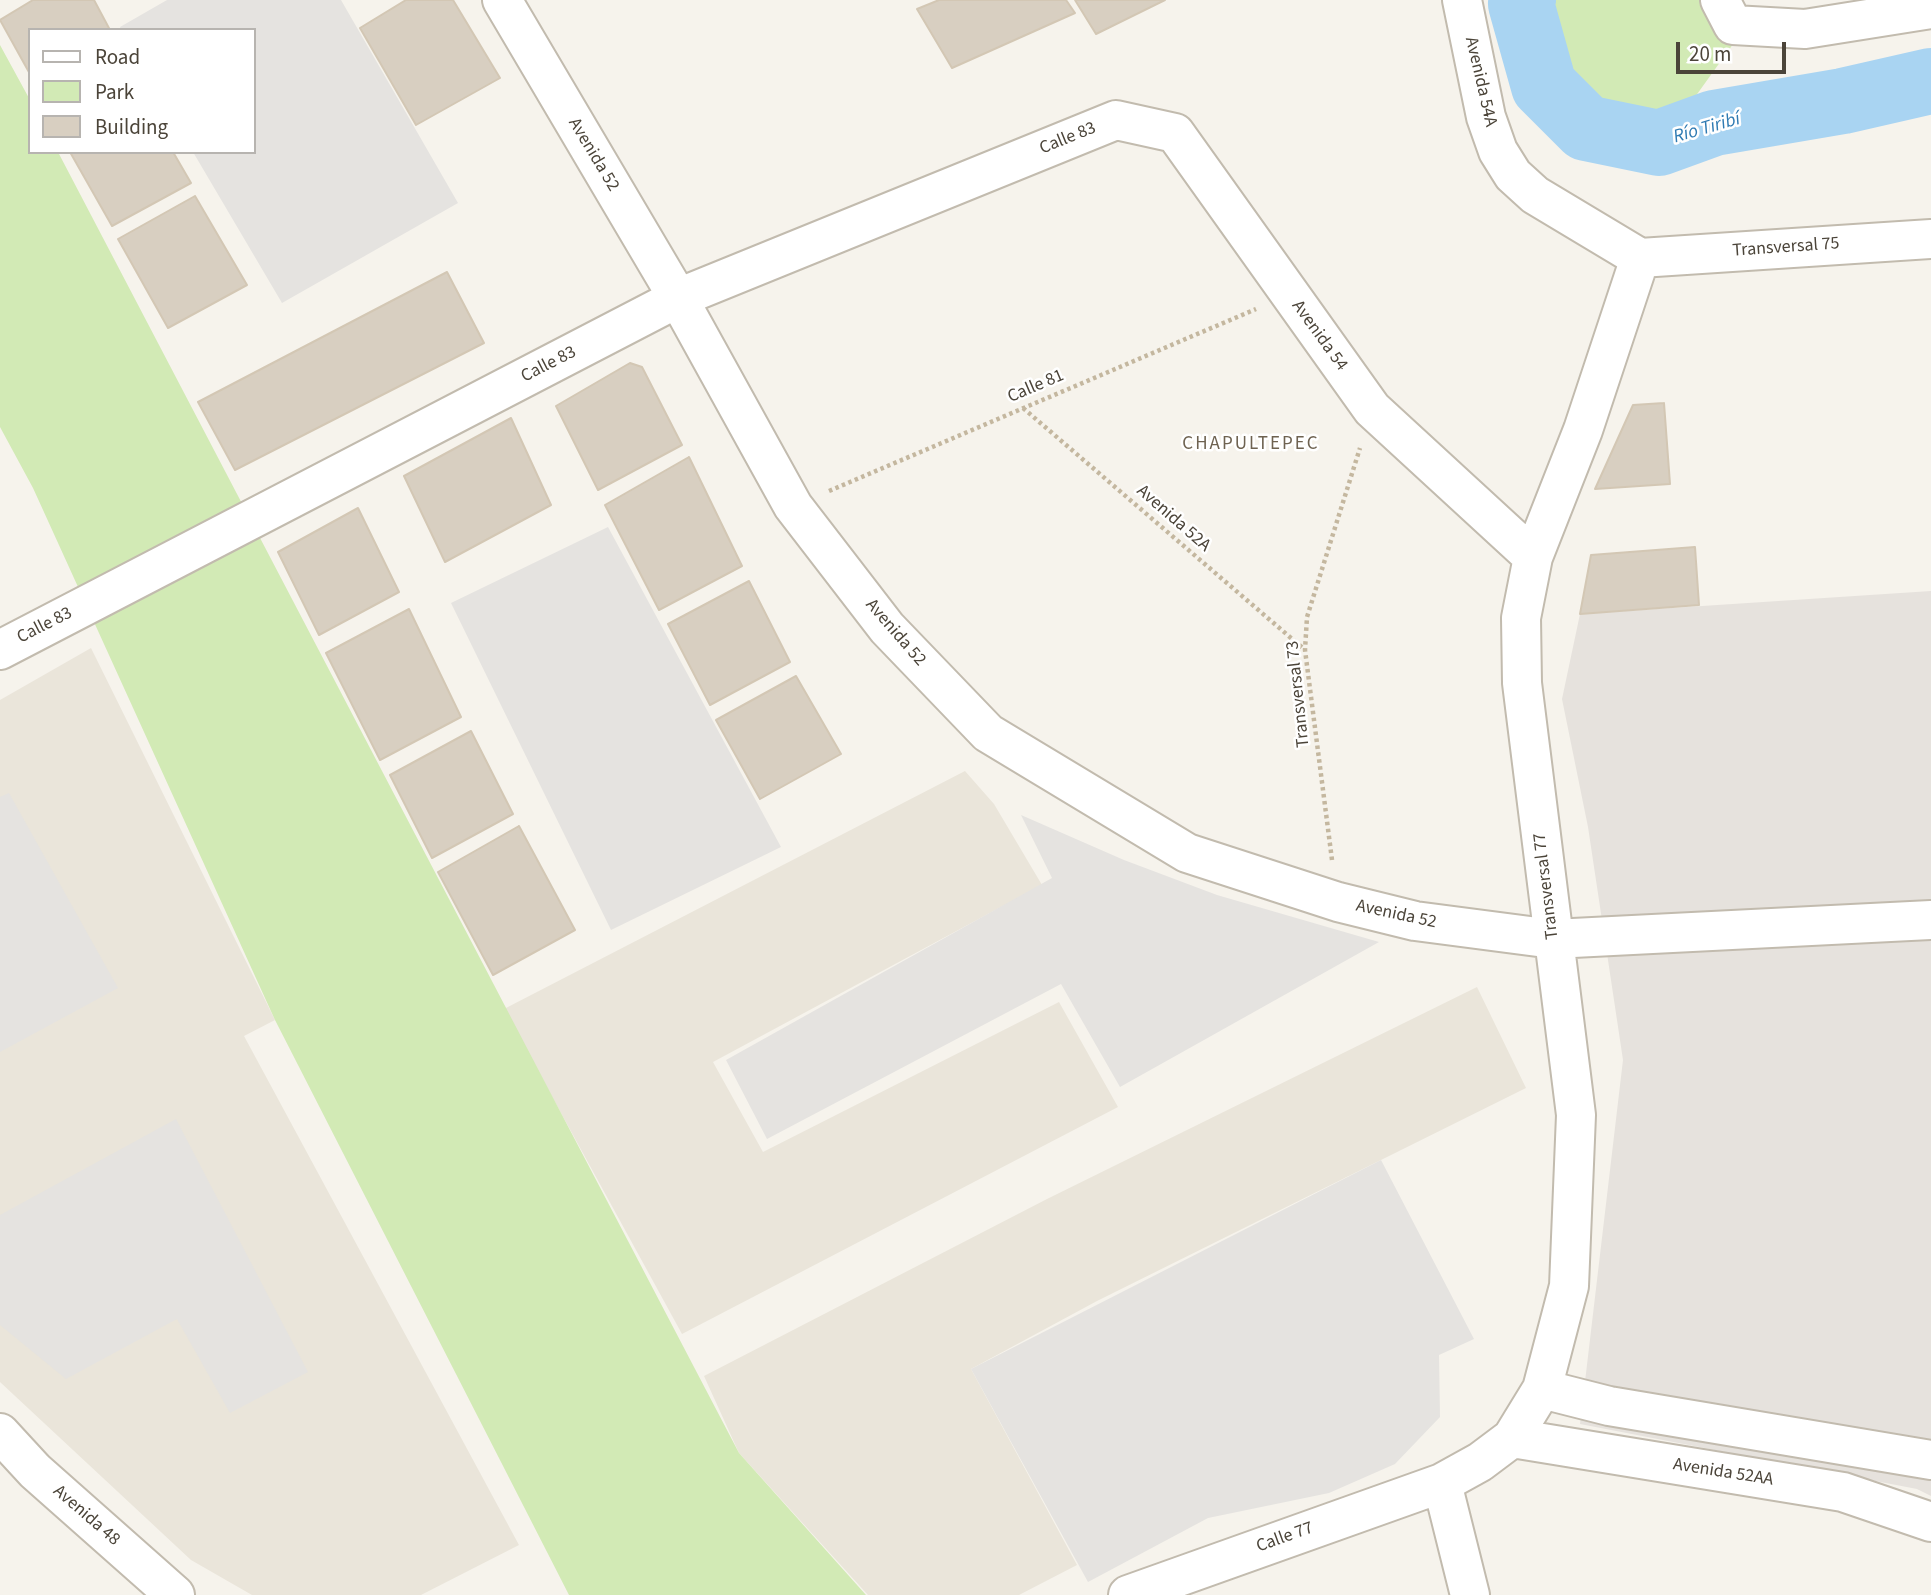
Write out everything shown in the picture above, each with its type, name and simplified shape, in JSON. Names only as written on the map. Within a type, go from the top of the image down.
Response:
[{"type":"street","name":"Avenida 52","points":[[502,0],[678,299],[793,506],[887,628],[988,733],[1187,853],[1338,902],[1415,921],[1553,939],[1931,920]]},
{"type":"street","name":"Avenida 54A","points":[[1462,0],[1486,117],[1498,151],[1513,176],[1535,195],[1640,258]]},
{"type":"street","points":[[1720,0],[1733,25],[1805,29],[1931,9]]},
{"type":"street","name":"Calle 83","points":[[0,650],[678,299],[1116,120]]},
{"type":"street","name":"Avenida 54","points":[[1116,120],[1175,133],[1372,409],[1533,557]]},
{"type":"street","name":"Transversal 75","points":[[1640,258],[1931,239]]},
{"type":"street","name":"Transversal 77","points":[[1442,1483],[1480,1462],[1512,1438],[1542,1389],[1569,1286],[1576,1115],[1522,683],[1521,618],[1533,557],[1583,430],[1640,258]]},
{"type":"street","points":[[1542,1389],[1609,1406],[1931,1460]]},
{"type":"street","name":"Avenida 48","points":[[0,1433],[34,1471],[175,1595]]},
{"type":"street","name":"Avenida 52AA","points":[[1512,1438],[1843,1492],[1931,1522]]},
{"type":"street","points":[[1442,1483],[1470,1595]]},
{"type":"street","name":"Calle 77","points":[[1128,1595],[1442,1483]]},
{"type":"path","name":"Calle 81","points":[[793,506],[1289,295]]},
{"type":"path","name":"Avenida 52A","points":[[1023,408],[1305,650]]},
{"type":"path","name":"Transversal 73","points":[[1338,902],[1305,650],[1307,617],[1372,409]]},
{"type":"shaded area","points":[[167,0],[341,0],[458,203],[282,303],[194,154],[256,154],[256,28],[120,27]]},
{"type":"shaded area","points":[[608,527],[781,847],[611,930],[451,603]]},
{"type":"shaded area","points":[[1931,591],[1931,1496],[1917,1489],[1580,1424],[1623,1060],[1588,827],[1562,699],[1580,614]]},
{"type":"shaded area","points":[[91,648],[275,1020],[244,1036],[519,1545],[421,1595],[252,1595],[191,1560],[0,1382],[0,700]]},
{"type":"shaded area","points":[[965,771],[994,804],[1042,885],[713,1062],[763,1152],[1059,1002],[1118,1107],[682,1334],[504,1009]]},
{"type":"shaded area","points":[[9,793],[118,988],[0,1052],[0,797]]},
{"type":"shaded area","points":[[1021,815],[1124,860],[1217,895],[1379,942],[1120,1087],[1061,984],[767,1139],[726,1060],[1052,878]]},
{"type":"shaded area","points":[[1477,987],[1526,1088],[1097,1301],[971,1369],[1077,1565],[1019,1595],[868,1595],[739,1453],[704,1376],[1047,1199]]},
{"type":"shaded area","points":[[176,1119],[308,1372],[230,1413],[177,1319],[66,1379],[0,1325],[0,1215]]},
{"type":"shaded area","points":[[1381,1160],[1474,1339],[1439,1355],[1440,1417],[1395,1464],[1329,1493],[1208,1518],[1088,1582],[971,1369]]},
{"type":"green space","points":[[1537,0],[1712,0],[1736,40],[1672,129],[1584,104],[1548,58]]},
{"type":"green space","points":[[0,45],[28,96],[28,154],[59,154],[739,1453],[866,1595],[569,1595],[275,1020],[33,488],[0,427]]},
{"type":"building","points":[[33,0],[94,0],[109,28],[28,28],[28,70],[0,20]]},
{"type":"building","points":[[406,0],[453,0],[500,78],[416,125],[360,28]]},
{"type":"building","points":[[939,0],[1066,0],[1075,13],[952,68],[917,9]]},
{"type":"building","points":[[1075,0],[1165,0],[1096,34]]},
{"type":"building","points":[[71,154],[174,154],[191,183],[112,226]]},
{"type":"building","points":[[195,196],[247,285],[168,328],[118,239]]},
{"type":"building","points":[[447,272],[484,343],[235,470],[198,402]]},
{"type":"building","points":[[630,363],[642,367],[682,445],[598,490],[556,406]]},
{"type":"building","points":[[1664,403],[1670,484],[1595,489],[1633,405]]},
{"type":"building","points":[[511,418],[551,505],[445,562],[404,476]]},
{"type":"building","points":[[689,457],[742,566],[659,610],[605,505]]},
{"type":"building","points":[[358,508],[399,592],[319,635],[278,552]]},
{"type":"building","points":[[1695,547],[1699,605],[1580,614],[1591,555]]},
{"type":"building","points":[[749,581],[790,662],[710,705],[668,624]]},
{"type":"building","points":[[409,609],[461,717],[380,760],[326,653]]},
{"type":"building","points":[[796,676],[841,754],[760,799],[716,720]]},
{"type":"building","points":[[471,731],[513,814],[432,858],[390,775]]},
{"type":"building","points":[[519,826],[575,930],[493,975],[438,872]]},
{"type":"waterway","name":"Río Tiribí","points":[[1523,0],[1521,4],[1544,86],[1586,128],[1659,143],[1714,123],[1843,101],[1931,81]]},
{"type":"district","name":"CHAPULTEPEC","points":[[1251,445]]}]
